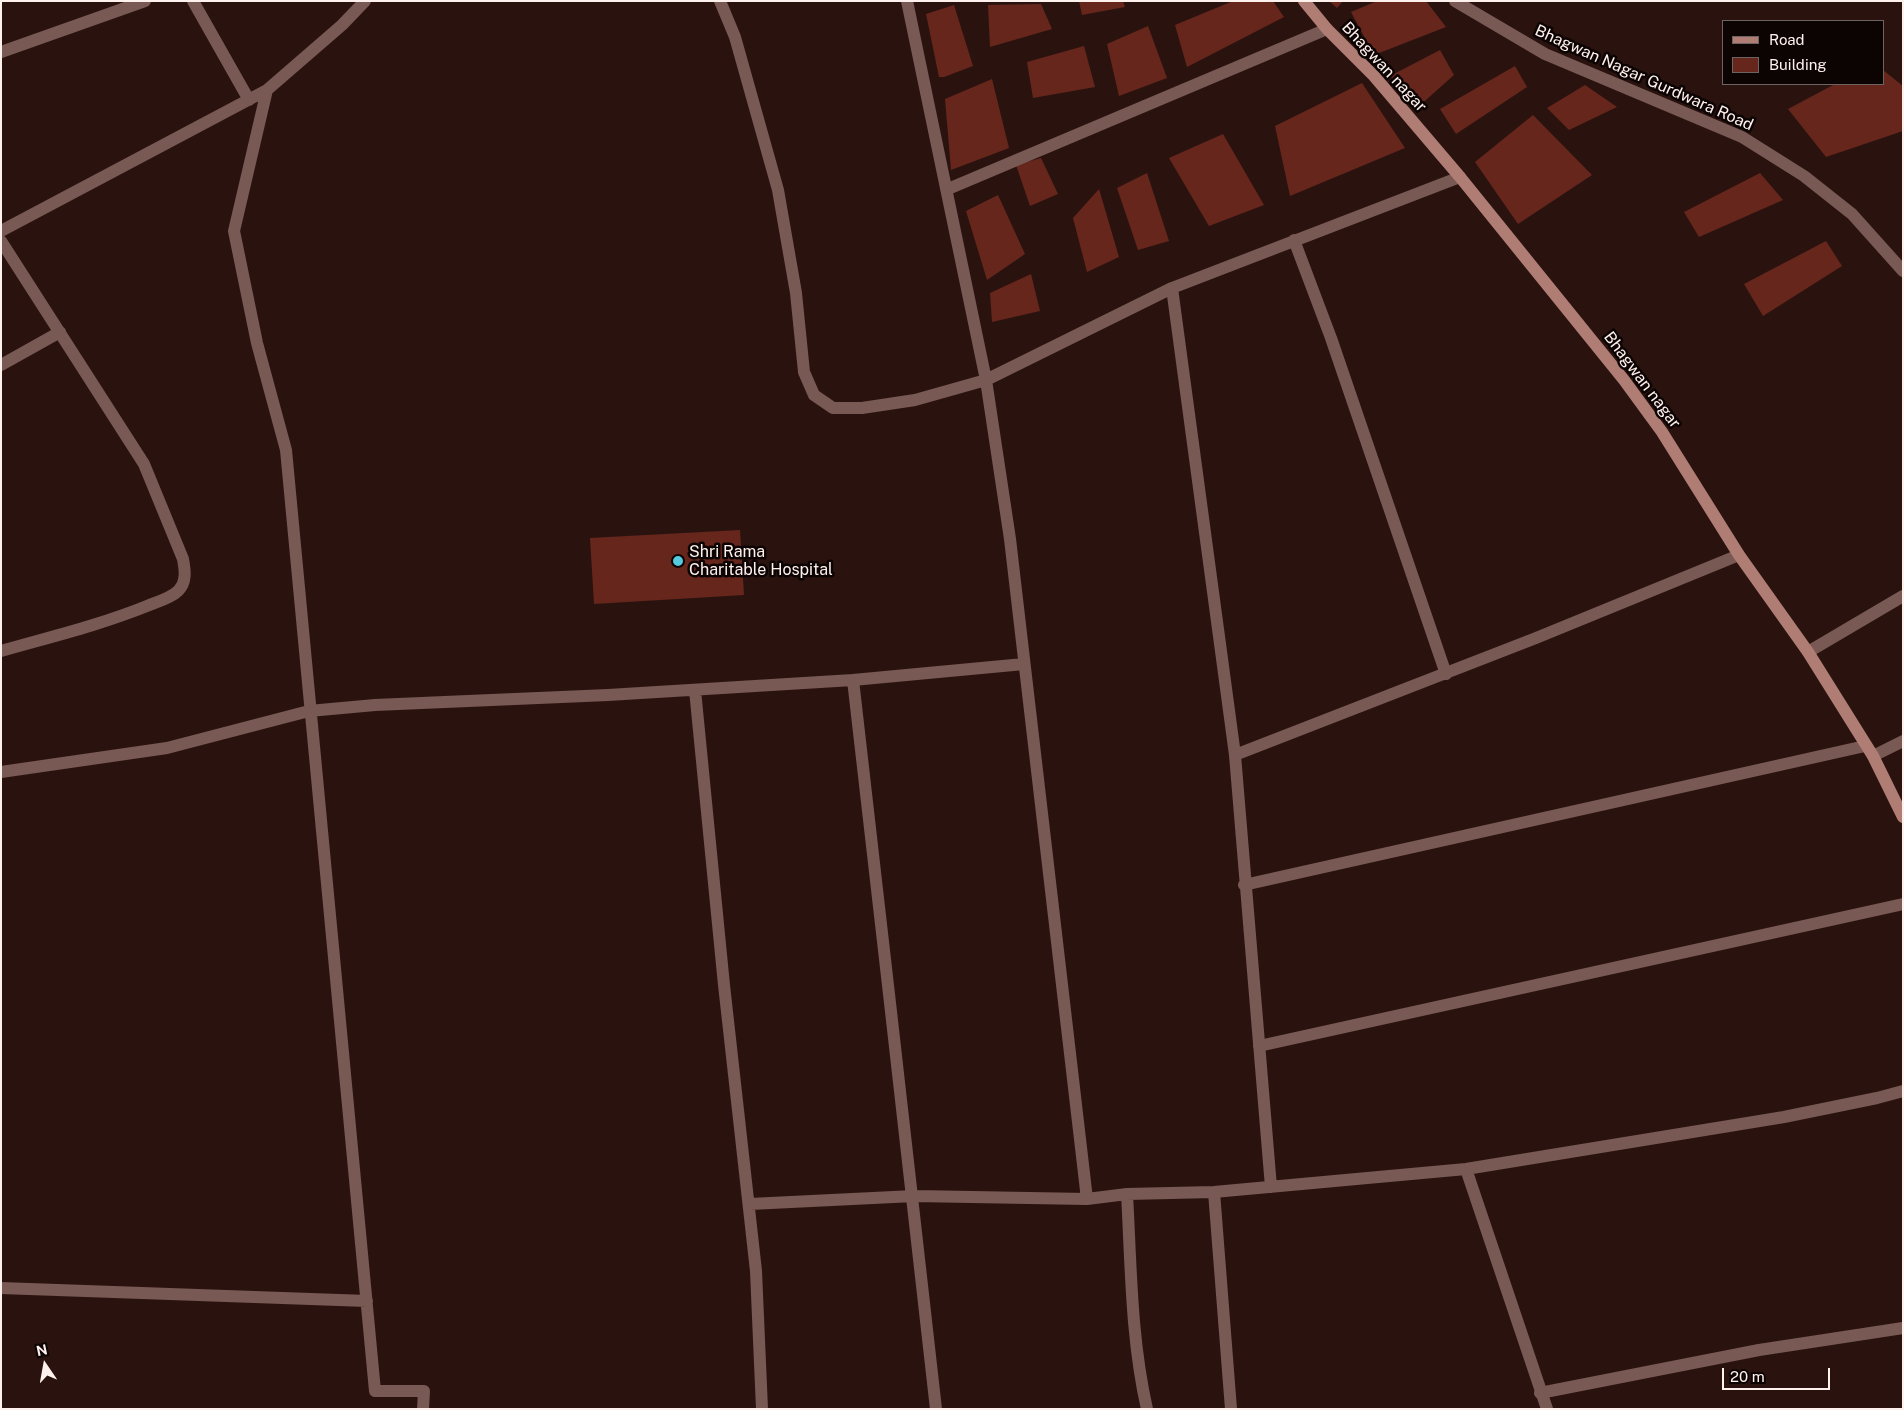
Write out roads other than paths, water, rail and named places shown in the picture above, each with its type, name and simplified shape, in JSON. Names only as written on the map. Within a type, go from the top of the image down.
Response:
[{"type":"street","points":[[1,52],[145,1]]},
{"type":"street","points":[[193,1],[249,100]]},
{"type":"street","points":[[1,231],[267,90],[342,25],[365,1]]},
{"type":"street","points":[[720,1],[735,37],[778,190],[796,293],[804,372],[814,395],[834,408],[862,408],[914,400],[986,380],[1172,288],[1460,176]]},
{"type":"street","points":[[907,1],[948,189],[986,380],[1010,539],[1087,1199]]},
{"type":"street","name":"Bhagwan nagar","points":[[1304,1],[1327,29],[1374,76],[1460,176],[1624,380],[1662,432],[1739,555],[1808,652],[1873,756],[1903,817]]},
{"type":"street","name":"Bhagwan Nagar Gurdwara Road","points":[[1455,1],[1546,54],[1742,137],[1804,176],[1852,214],[1903,272]]},
{"type":"street","points":[[948,189],[1327,29]]},
{"type":"street","points":[[267,90],[234,231],[257,343],[286,450],[306,651],[309,711],[375,1391],[424,1391],[423,1409]]},
{"type":"street","points":[[1,240],[144,464],[183,559],[186,572],[184,582],[177,592],[127,614],[1,652]]},
{"type":"street","points":[[1294,240],[1331,338],[1446,674]]},
{"type":"street","points":[[1172,288],[1235,755],[1244,885],[1271,1187]]},
{"type":"street","points":[[1,365],[60,332]]},
{"type":"street","points":[[1235,755],[1446,674],[1739,555]]},
{"type":"street","points":[[1808,652],[1903,596]]},
{"type":"street","points":[[1,772],[167,748],[309,711],[375,705],[695,690],[853,680],[1024,664]]},
{"type":"street","points":[[853,680],[896,1061],[914,1196],[936,1409]]},
{"type":"street","points":[[695,690],[724,985],[750,1204],[756,1271],[762,1409]]},
{"type":"street","points":[[1873,756],[1903,742]]},
{"type":"street","points":[[1244,885],[1865,746]]},
{"type":"street","points":[[1259,1046],[1903,904]]},
{"type":"street","points":[[750,1204],[914,1196],[1087,1199],[1127,1194],[1214,1192],[1466,1169],[1784,1117],[1903,1091]]},
{"type":"street","points":[[1466,1169],[1540,1393],[1547,1409]]},
{"type":"street","points":[[1214,1192],[1231,1409]]},
{"type":"street","points":[[1127,1194],[1134,1321],[1140,1378],[1147,1409]]},
{"type":"street","points":[[1,1288],[367,1300]]},
{"type":"street","points":[[1540,1393],[1759,1350],[1903,1328]]},
{"type":"place","name":"Shri Rama Charitable Hospital","points":[[678,561]]}]
